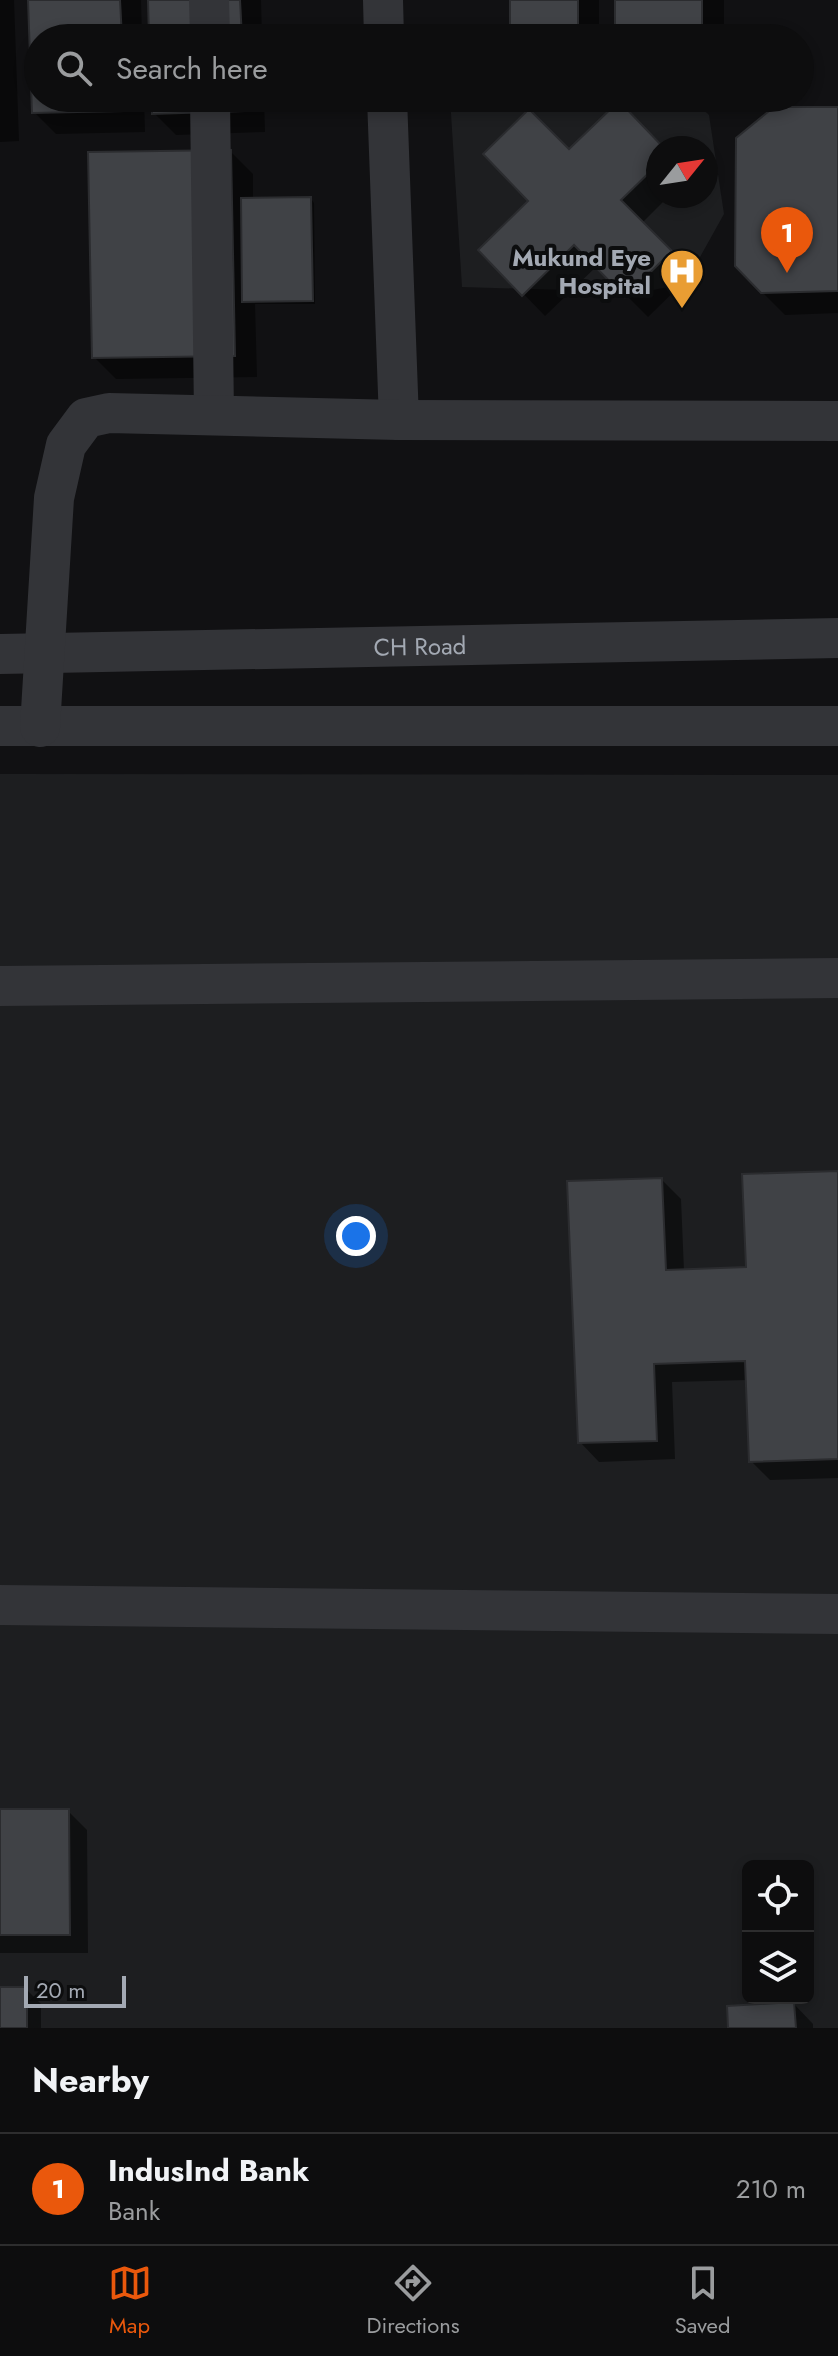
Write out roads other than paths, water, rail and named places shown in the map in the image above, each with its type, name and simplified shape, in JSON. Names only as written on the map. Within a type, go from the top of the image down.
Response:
[{"type":"street","points":[[209,0],[210,24]]},
{"type":"street","points":[[383,0],[384,24]]},
{"type":"street","points":[[210,112],[214,415]]},
{"type":"street","points":[[388,112],[399,420]]},
{"type":"street","points":[[40,727],[54,498],[66,445],[86,418],[109,413],[399,420],[838,421]]},
{"type":"street","name":"CH Road","points":[[0,654],[838,638]]},
{"type":"street","points":[[0,726],[838,726]]},
{"type":"street","points":[[0,986],[838,978]]},
{"type":"street","points":[[0,1605],[838,1614]]},
{"type":"place","name":"IndusInd Bank","points":[[787,273]]},
{"type":"place","name":"Mukund Eye Hospital","points":[[682,310]]}]
